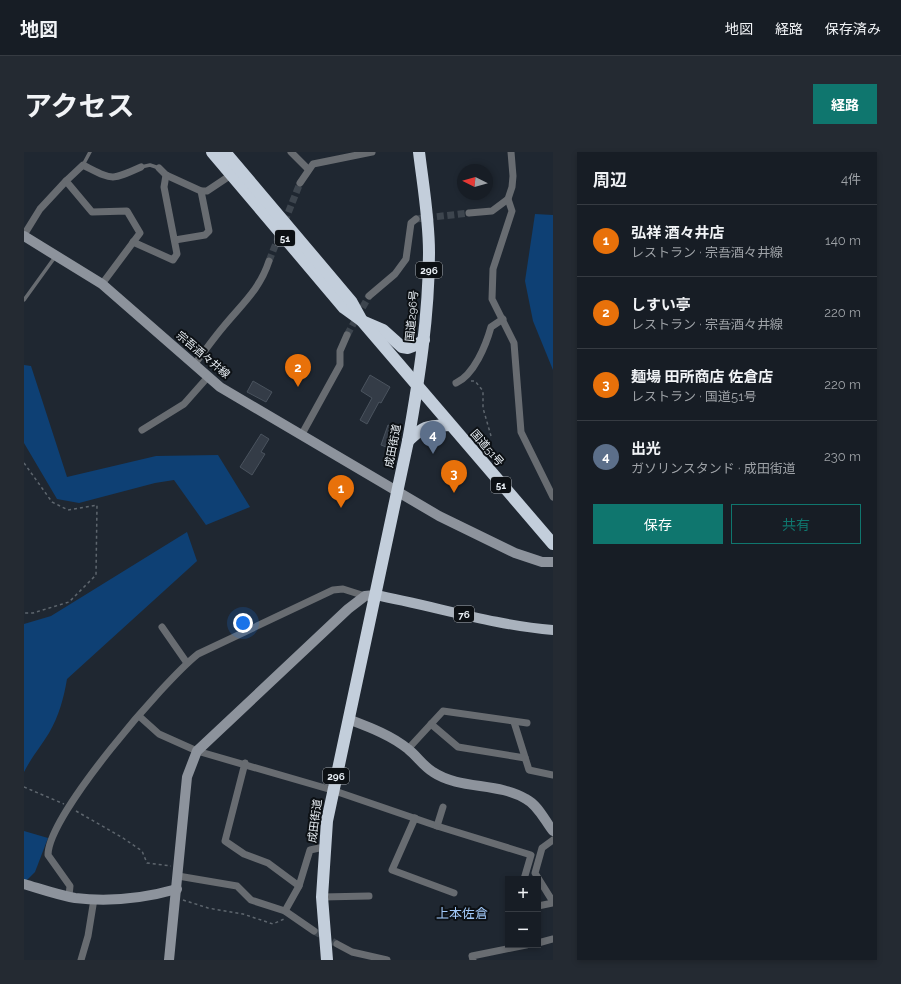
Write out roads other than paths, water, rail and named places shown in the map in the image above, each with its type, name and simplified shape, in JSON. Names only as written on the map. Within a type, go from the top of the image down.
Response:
[{"type":"highway","name":"51","points":[[212,152],[344,308],[362,321]]},
{"type":"highway","name":"51","points":[[225,152],[352,301],[362,321],[418,387]]},
{"type":"highway","name":"国道296号","points":[[418,387],[424,340],[429,251],[419,152]]},
{"type":"highway","points":[[362,321],[383,330],[402,347],[416,346],[424,340]]},
{"type":"highway","name":"国道51号","points":[[418,387],[553,544]]},
{"type":"highway","name":"成田街道","points":[[327,960],[322,897],[324,847],[332,790],[348,720],[370,596],[397,492],[418,387]]},
{"type":"highway","points":[[408,440],[421,429],[431,426],[450,425]]},
{"type":"main road","name":"76","points":[[370,596],[413,601],[500,624],[553,630]]},
{"type":"street","points":[[291,152],[308,169]]},
{"type":"street","points":[[300,183],[308,169],[313,164],[372,152]]},
{"type":"street","points":[[469,213],[492,211],[508,199],[512,187],[513,176],[511,152]]},
{"type":"street","points":[[24,235],[40,209],[83,165],[108,177],[117,178],[141,167]]},
{"type":"street","points":[[159,168],[166,175],[202,191],[207,191],[231,175]]},
{"type":"street","points":[[133,242],[173,260],[177,254],[164,187],[166,175]]},
{"type":"street","points":[[66,181],[92,212],[127,211],[140,233],[102,284]]},
{"type":"street","points":[[175,240],[205,235],[209,231],[202,191]]},
{"type":"street","points":[[508,199],[512,211],[492,270],[492,299],[514,343],[521,432],[553,497]]},
{"type":"street","points":[[369,296],[395,274],[406,259],[411,223],[416,219]]},
{"type":"street","name":"宗吾酒々井線","points":[[24,235],[102,284],[207,378],[386,483],[397,492],[439,516],[515,553],[542,562],[553,562]]},
{"type":"street","points":[[194,365],[224,326],[248,301],[264,276],[269,261]]},
{"type":"street","points":[[456,383],[463,380],[485,348],[491,327],[503,319]]},
{"type":"street","points":[[302,434],[340,365],[340,351],[347,335]]},
{"type":"street","points":[[142,430],[184,404],[207,378]]},
{"type":"street","points":[[69,896],[70,886],[48,855],[51,843],[68,806],[103,759],[139,716],[187,663],[198,654],[333,590],[343,589],[370,596]]},
{"type":"street","points":[[169,960],[187,777],[197,750],[348,608],[370,596]]},
{"type":"street","points":[[162,627],[187,663]]},
{"type":"street","points":[[408,749],[443,711],[527,723]]},
{"type":"street","points":[[139,716],[159,734],[197,750],[332,790],[437,826],[531,855],[525,876]]},
{"type":"street","points":[[348,720],[374,728],[408,749],[432,772],[448,779],[512,793],[527,799],[538,810],[553,831]]},
{"type":"street","points":[[514,722],[529,770],[553,775]]},
{"type":"street","points":[[431,724],[458,747],[525,758]]},
{"type":"street","points":[[245,763],[225,841],[244,854],[268,863],[298,886]]},
{"type":"street","points":[[437,826],[443,807]]},
{"type":"street","points":[[415,818],[392,870],[454,893]]},
{"type":"street","points":[[541,905],[553,902],[535,873],[542,848],[553,840]]},
{"type":"street","points":[[285,911],[298,886],[310,850],[324,847]]},
{"type":"street","points":[[178,872],[237,886],[251,900],[285,911],[314,931]]},
{"type":"street","points":[[24,884],[69,896],[94,899],[176,893]]},
{"type":"street","points":[[322,897],[369,896]]},
{"type":"street","points":[[81,960],[88,936],[94,899]]},
{"type":"street","points":[[541,942],[553,939]]},
{"type":"street","points":[[337,944],[352,952],[387,960]]},
{"type":"street","points":[[473,960],[472,956],[509,948]]},
{"type":"lane","points":[[83,165],[90,152]]},
{"type":"lane","points":[[141,167],[150,166],[159,168]]},
{"type":"lane","points":[[24,300],[57,255]]},
{"type":"tunnel","points":[[269,261],[300,183]]},
{"type":"tunnel","points":[[416,219],[469,213]]},
{"type":"tunnel","points":[[347,335],[369,296]]},
{"type":"tunnel","points":[[314,931],[337,944]]},
{"type":"place","name":"しすい亭","points":[[298,387]]},
{"type":"place","name":"出光","points":[[433,454]]},
{"type":"place","name":"麺場 田所商店 佐倉店","points":[[454,493]]},
{"type":"place","name":"弘祥 酒々井店","points":[[341,508]]},
{"type":"district","name":"上本佐倉","points":[[462,913]]}]
